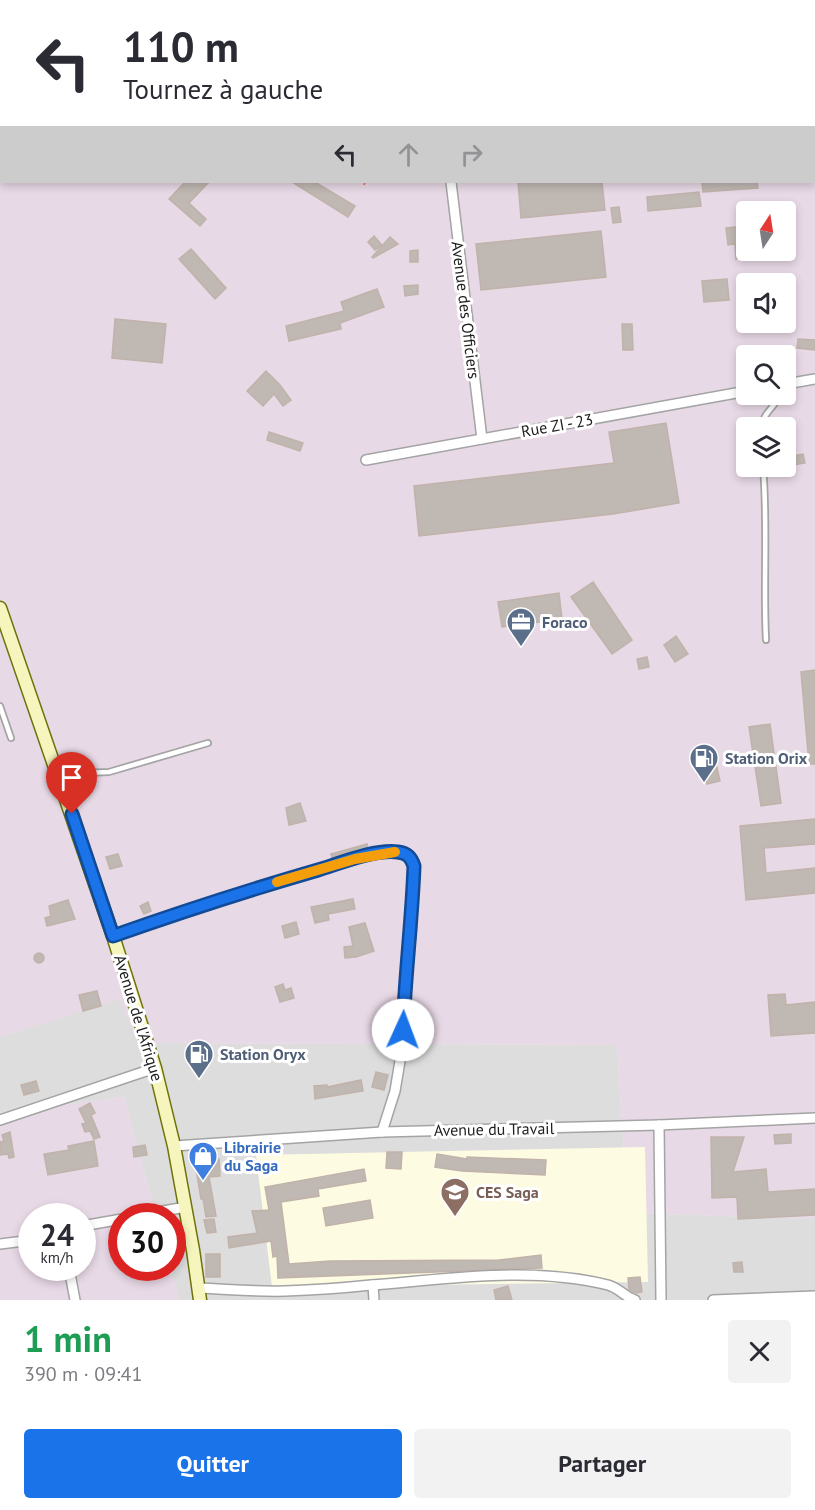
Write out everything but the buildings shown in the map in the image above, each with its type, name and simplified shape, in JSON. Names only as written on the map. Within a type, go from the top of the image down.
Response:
[{"type":"main road","name":"Avenue de l'Afrique","points":[[0,608],[4,633],[58,774],[155,1068],[185,1203]]},
{"type":"main road","name":"Avenue de l'Afrique","points":[[186,1207],[199,1294]]},
{"type":"street","name":"Avenue des Officiers","points":[[451,183],[482,439]]},
{"type":"street","points":[[796,382],[815,378]]},
{"type":"street","name":"Rue ZI - 23","points":[[366,460],[736,393]]},
{"type":"street","points":[[113,936],[205,904],[355,859],[384,853],[406,854],[411,858],[414,866],[401,1055],[395,1091],[382,1132]]},
{"type":"street","points":[[0,1120],[155,1068]]},
{"type":"street","name":"Avenue du Travail","points":[[174,1146],[382,1132],[659,1125],[815,1118]]},
{"type":"street","points":[[659,1125],[662,1300]]},
{"type":"street","points":[[0,1244],[18,1241]]},
{"type":"street","points":[[199,1294],[285,1291],[516,1275],[573,1278],[611,1286],[635,1300]]},
{"type":"street","points":[[71,1281],[75,1300]]},
{"type":"street","points":[[374,1285],[374,1300]]},
{"type":"street","points":[[712,1300],[815,1296]]},
{"type":"lane","points":[[765,417],[775,405]]},
{"type":"lane","points":[[764,477],[766,640]]},
{"type":"lane","points":[[0,706],[11,738]]},
{"type":"lane","points":[[58,774],[110,772],[208,743]]},
{"type":"shaded area","points":[[0,183],[815,183],[815,1219],[628,1213],[617,1045],[140,1043],[119,999],[0,1037]]},
{"type":"shaded area","points":[[119,998],[140,1043],[617,1045],[628,1213],[815,1219],[815,1300],[179,1300],[174,1281],[186,1281],[186,1203],[153,1203],[124,1097],[0,1113],[0,1037]]},
{"type":"shaded area","points":[[124,1097],[153,1203],[108,1203],[108,1281],[174,1281],[179,1300],[0,1300],[0,1113]]},
{"type":"shaded area","name":"CES Saga","points":[[645,1147],[648,1282],[272,1287],[256,1155]]},
{"type":"slow traffic","points":[[277,882],[355,859],[395,852]]},
{"type":"place","name":"Foraco","points":[[521,648]]},
{"type":"place","name":"Station Orix","points":[[704,784]]},
{"type":"place","name":"Station Oryx","points":[[199,1080]]},
{"type":"place","name":"Librairie du Saga","points":[[203,1182]]},
{"type":"place","name":"CES Saga","points":[[455,1218]]},
{"type":"route","points":[[72,814],[113,936],[213,902],[355,859],[384,853],[406,854],[411,858],[414,866],[403,1030]]}]
